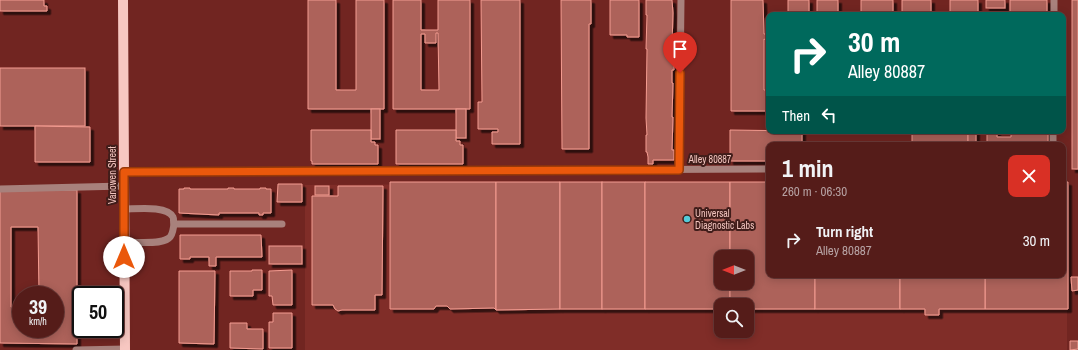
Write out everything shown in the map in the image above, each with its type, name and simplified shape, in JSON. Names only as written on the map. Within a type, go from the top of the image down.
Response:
[{"type":"main road","name":"Vanowen Street","points":[[123,0],[125,350]]},
{"type":"lane","points":[[679,170],[681,0]]},
{"type":"lane","points":[[1054,0],[1054,12]]},
{"type":"lane","name":"Alley 80887","points":[[124,172],[766,169]]},
{"type":"lane","points":[[0,189],[124,186]]},
{"type":"lane","points":[[124,209],[159,209],[167,211],[173,217],[174,224],[173,232],[168,239],[160,242],[124,242]]},
{"type":"lane","points":[[174,224],[282,224]]},
{"type":"lane","points":[[76,350],[125,350]]},
{"type":"shaded area","points":[[1067,181],[1067,350],[305,350],[305,185],[766,182],[766,278],[1066,278]]},
{"type":"building","points":[[0,0],[44,0],[44,6],[47,6],[47,11],[0,11]]},
{"type":"building","points":[[308,0],[336,0],[336,90],[356,90],[356,0],[384,0],[384,109],[308,109]]},
{"type":"building","points":[[393,0],[421,0],[421,30],[438,30],[438,0],[470,0],[470,109],[393,109]],"holes":[[[436,33],[438,33],[439,90],[421,90],[421,34],[425,34],[425,43],[436,43]]]},
{"type":"building","points":[[481,0],[520,0],[520,144],[492,144],[492,132],[498,132],[498,129],[478,129],[478,102],[482,102]]},
{"type":"building","points":[[561,0],[591,0],[591,24],[589,24],[589,149],[562,149]]},
{"type":"building","points":[[610,0],[639,0],[639,37],[610,35]]},
{"type":"building","points":[[646,0],[672,0],[673,13],[672,60],[674,60],[674,70],[672,70],[672,150],[674,150],[674,160],[653,160],[653,164],[648,164],[646,152]]},
{"type":"building","points":[[731,0],[763,0],[764,34],[766,34],[766,40],[764,39],[764,90],[766,90],[766,111],[731,111]]},
{"type":"building","points":[[788,0],[809,0],[809,12],[788,12]]},
{"type":"building","points":[[817,0],[838,0],[838,12],[817,12]]},
{"type":"building","points":[[861,0],[893,0],[893,12],[861,12]]},
{"type":"building","points":[[902,0],[931,0],[931,12],[902,12]]},
{"type":"building","points":[[950,0],[978,0],[978,12],[950,12]]},
{"type":"building","points":[[986,0],[1005,0],[1005,8],[986,8]]},
{"type":"building","points":[[1010,0],[1047,0],[1047,12],[1010,12]]},
{"type":"building","points":[[1072,0],[1078,0],[1078,169],[1072,169]]},
{"type":"building","points":[[0,68],[85,68],[85,126],[0,126]]},
{"type":"building","points":[[371,109],[380,109],[380,139],[371,139]]},
{"type":"building","points":[[456,109],[466,109],[466,138],[456,138]]},
{"type":"building","points":[[35,126],[90,127],[90,162],[35,162]]},
{"type":"building","points":[[311,130],[371,130],[371,142],[375,142],[375,145],[378,145],[378,164],[312,164]]},
{"type":"building","points":[[396,130],[456,130],[456,141],[460,141],[460,145],[463,145],[463,164],[396,164]]},
{"type":"building","points":[[730,130],[766,130],[766,134],[802,134],[802,142],[766,142],[766,161],[730,161]]},
{"type":"building","points":[[912,134],[968,134],[968,142],[912,142]]},
{"type":"building","points":[[968,134],[976,134],[976,142],[968,142]]},
{"type":"building","points":[[987,134],[997,134],[997,137],[1011,137],[1011,134],[1048,134],[1048,142],[987,142]]},
{"type":"building","points":[[390,182],[496,182],[496,310],[494,308],[450,309],[447,306],[436,306],[434,309],[390,309]]},
{"type":"building","points":[[496,182],[560,182],[560,309],[496,310]]},
{"type":"building","points":[[560,182],[602,182],[602,309],[560,309]]},
{"type":"building","points":[[602,182],[645,182],[645,309],[602,309]]},
{"type":"building","name":"Universal Diagnostic Labs","points":[[645,182],[730,182],[730,250],[714,250],[714,290],[730,290],[730,298],[714,298],[714,309],[645,309]]},
{"type":"building","points":[[730,182],[766,182],[766,278],[815,278],[815,309],[754,309],[754,298],[730,298],[730,290],[754,290],[754,250],[730,250]]},
{"type":"building","points":[[1066,182],[1068,182],[1068,309],[985,309],[985,278],[1066,278]]},
{"type":"building","points":[[278,184],[302,184],[302,202],[277,202]]},
{"type":"building","points":[[315,186],[329,186],[329,195],[315,195]]},
{"type":"building","points":[[338,186],[383,186],[382,295],[375,295],[375,310],[338,311],[333,305],[312,305],[312,196],[338,196]]},
{"type":"building","points":[[179,189],[271,189],[271,213],[263,213],[263,215],[259,215],[259,213],[219,213],[219,215],[179,213]]},
{"type":"building","points":[[77,190],[77,286],[72,286],[72,338],[77,338],[77,344],[0,343],[0,191]],"holes":[[[11,227],[38,227],[39,286],[64,286],[64,338],[12,338]]]},
{"type":"building","points":[[180,235],[261,235],[262,257],[216,257],[216,266],[209,266],[209,257],[190,257],[190,259],[180,259]]},
{"type":"building","points":[[269,246],[302,246],[302,264],[269,264]]},
{"type":"building","points":[[262,270],[262,290],[253,290],[253,296],[230,296],[230,271]]},
{"type":"building","points":[[292,270],[292,305],[273,305],[272,296],[269,296],[269,271]]},
{"type":"building","points":[[179,271],[215,271],[214,344],[179,343]]},
{"type":"building","points":[[1071,277],[1078,277],[1078,290],[1072,291]]},
{"type":"building","points":[[815,278],[900,278],[900,309],[815,309]]},
{"type":"building","points":[[900,278],[985,278],[985,309],[939,309],[939,315],[925,315],[925,309],[900,309]]},
{"type":"building","points":[[273,313],[292,313],[292,348],[269,348],[269,322],[273,322]]},
{"type":"building","points":[[230,323],[247,323],[247,329],[263,329],[263,349],[230,348]]},
{"type":"building","points":[[1070,341],[1078,341],[1078,349],[1070,350]]},
{"type":"place","name":"Universal Diagnostic Labs","points":[[687,219]]},
{"type":"route","points":[[124,257],[124,172],[679,170],[680,73]]}]
